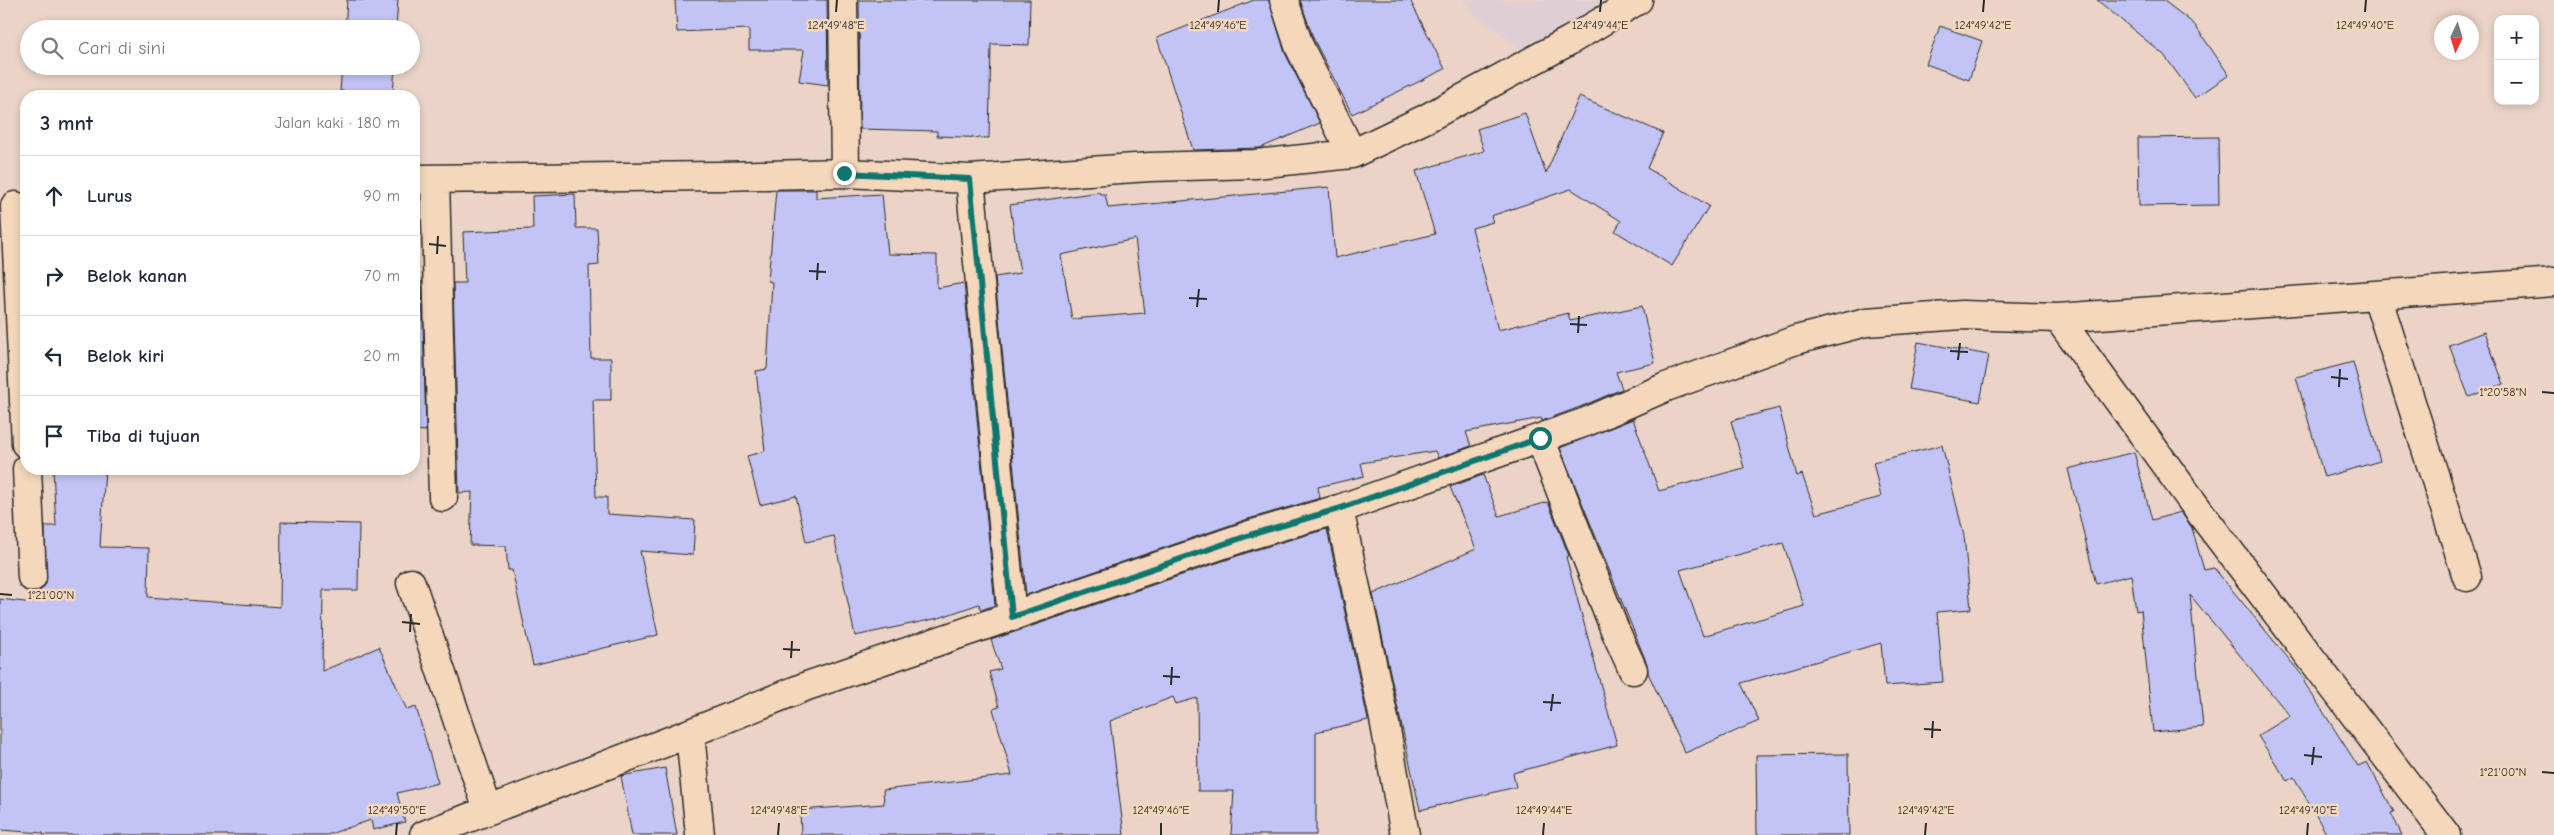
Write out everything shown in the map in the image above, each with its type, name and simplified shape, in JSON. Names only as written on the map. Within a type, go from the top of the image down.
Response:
[{"type":"street","points":[[843,0],[844,173]]},
{"type":"street","points":[[1284,0],[1299,46],[1352,154]]},
{"type":"street","points":[[443,497],[424,179],[844,173],[970,179],[1255,164],[1352,154],[1435,114],[1569,41],[1638,0]]},
{"type":"street","points":[[970,179],[1012,617]]},
{"type":"street","points":[[14,206],[20,325]]},
{"type":"street","points":[[424,835],[807,686],[1250,535],[1338,509],[1586,422],[1666,387],[1778,347],[1866,322],[1962,315],[2058,318],[2554,282]]},
{"type":"street","points":[[2377,296],[2467,577]]},
{"type":"street","points":[[2058,318],[2202,515],[2446,835]]},
{"type":"street","points":[[1540,438],[1615,630],[1633,670]]},
{"type":"street","points":[[27,475],[32,577]]},
{"type":"street","points":[[1338,509],[1384,719],[1405,835]]},
{"type":"street","points":[[411,583],[488,810]]},
{"type":"street","points":[[690,733],[700,835]]},
{"type":"shaded area","points":[[1462,0],[1613,0],[1560,33],[1521,49],[1473,13]]},
{"type":"building","points":[[347,0],[398,0],[397,20],[346,20]]},
{"type":"building","points":[[675,0],[827,0],[828,85],[799,81],[804,50],[749,50],[749,29],[677,32]]},
{"type":"building","points":[[859,0],[1030,0],[1029,45],[991,44],[989,138],[937,136],[937,131],[860,129]]},
{"type":"building","points":[[1254,0],[1269,0],[1285,53],[1320,123],[1260,148],[1193,150],[1157,38]]},
{"type":"building","points":[[1300,0],[1410,0],[1445,69],[1352,114],[1314,40]]},
{"type":"building","points":[[2097,0],[2163,0],[2194,24],[2229,75],[2195,98],[2164,55]]},
{"type":"building","points":[[1940,26],[1982,41],[1969,80],[1926,64]]},
{"type":"building","points":[[341,75],[394,75],[393,90],[340,90]]},
{"type":"building","points":[[1579,97],[1663,133],[1647,168],[1709,206],[1672,266],[1615,231],[1621,221],[1571,189],[1491,216],[1493,222],[1472,228],[1498,330],[1568,313],[1570,321],[1642,306],[1655,363],[1616,372],[1622,389],[1580,407],[1542,421],[1541,418],[1466,432],[1471,446],[1438,458],[1435,451],[1361,463],[1364,476],[1318,487],[1320,498],[1245,520],[1026,595],[995,277],[1020,273],[1010,205],[1099,192],[1100,194],[1105,194],[1108,208],[1329,187],[1335,258],[1435,234],[1416,171],[1484,151],[1477,129],[1525,113],[1546,173]],"holes":[[[1135,239],[1145,313],[1072,319],[1061,255]]]},
{"type":"building","points":[[2218,137],[2219,205],[2139,206],[2138,138]]},
{"type":"building","points":[[776,190],[816,190],[816,198],[882,194],[888,254],[937,255],[937,288],[964,283],[995,605],[981,610],[979,604],[939,618],[855,636],[834,536],[806,542],[796,496],[760,505],[747,456],[765,451],[756,371],[767,369],[772,282],[768,281]]},
{"type":"building","points":[[575,194],[576,228],[597,228],[599,265],[589,266],[591,358],[611,358],[611,400],[593,400],[596,497],[607,497],[607,514],[695,520],[693,555],[640,551],[658,635],[533,665],[512,570],[508,570],[506,546],[470,545],[472,492],[459,493],[453,283],[465,283],[463,232],[533,229],[532,196]]},
{"type":"building","points":[[420,282],[422,282],[426,431],[420,430]]},
{"type":"building","points":[[2484,332],[2504,384],[2469,397],[2449,345]]},
{"type":"building","points":[[1918,342],[1989,355],[1980,402],[1909,389]]},
{"type":"building","points":[[2353,362],[2380,461],[2324,477],[2296,377]]},
{"type":"building","points":[[1779,408],[1797,476],[1802,474],[1816,514],[1881,497],[1873,462],[1942,445],[1964,536],[1971,609],[1937,612],[1943,682],[1885,686],[1881,643],[1741,683],[1759,721],[1685,753],[1648,673],[1647,664],[1560,448],[1633,419],[1659,491],[1744,468],[1731,421]],"holes":[[[1783,543],[1804,606],[1703,636],[1680,570]]]},
{"type":"building","points":[[2134,452],[2152,520],[2181,512],[2192,528],[2204,570],[2214,568],[2306,680],[2304,682],[2358,766],[2367,762],[2394,812],[2391,813],[2402,835],[2327,835],[2294,777],[2287,781],[2258,736],[2290,716],[2190,595],[2203,727],[2153,732],[2141,610],[2136,611],[2131,575],[2096,584],[2068,469]]},
{"type":"building","points":[[53,475],[105,475],[100,547],[149,548],[148,597],[280,607],[281,522],[359,524],[358,590],[323,590],[322,671],[379,647],[407,710],[416,707],[438,783],[397,793],[405,822],[373,830],[371,820],[327,835],[43,835],[43,833],[0,830],[0,599],[33,603],[34,592],[41,590],[46,584],[45,526],[56,526]]},
{"type":"building","points":[[1483,475],[1499,516],[1548,502],[1569,556],[1566,557],[1617,745],[1513,773],[1516,787],[1420,810],[1373,594],[1476,549],[1450,487]]},
{"type":"building","points":[[1327,529],[1368,720],[1316,732],[1316,835],[1231,835],[1234,791],[1198,791],[1197,698],[1176,704],[1173,697],[1110,721],[1124,835],[801,835],[800,810],[884,804],[883,790],[1012,775],[993,709],[999,707],[989,672],[1001,669],[991,640],[1255,550]]},
{"type":"building","points":[[1848,754],[1849,835],[1757,835],[1756,755]]},
{"type":"building","points":[[665,768],[677,835],[632,835],[621,776]]},
{"type":"route","points":[[844,173],[970,179],[1012,617],[1250,535],[1338,509],[1540,438]]}]
